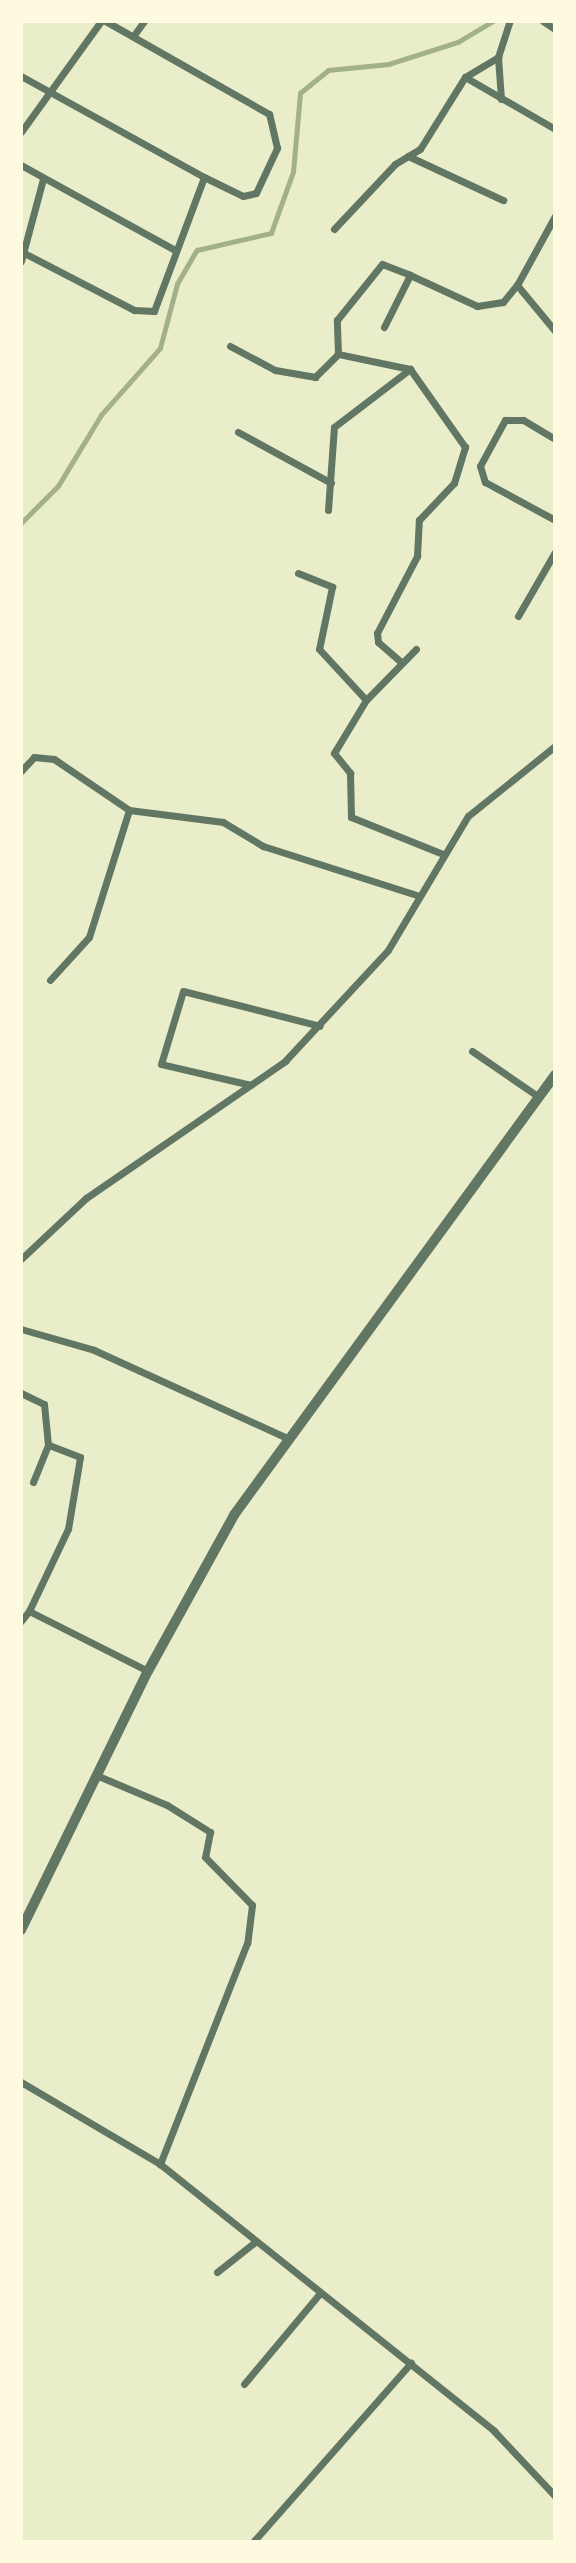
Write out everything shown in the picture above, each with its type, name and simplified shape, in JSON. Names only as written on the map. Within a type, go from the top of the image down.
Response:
[{"type":"street","points":[[21,76],[46,92],[243,196],[256,192],[277,148],[275,123],[134,35],[103,21],[46,92],[21,132]]},
{"type":"street","points":[[134,35],[144,21]]},
{"type":"street","points":[[501,99],[498,57],[510,21]]},
{"type":"street","points":[[544,21],[555,29]]},
{"type":"street","points":[[334,229],[430,137],[465,77],[498,57]]},
{"type":"street","points":[[465,77],[555,129]]},
{"type":"street","points":[[408,156],[503,200]]},
{"type":"street","points":[[21,165],[173,249]]},
{"type":"street","points":[[43,178],[24,257],[150,313],[159,307],[173,249],[204,177]]},
{"type":"street","points":[[230,346],[275,370],[315,377],[338,354],[338,316],[376,272],[388,264],[477,306],[503,302],[517,285],[555,216]]},
{"type":"street","points":[[384,327],[410,275]]},
{"type":"street","points":[[517,285],[555,331]]},
{"type":"street","points":[[338,354],[410,369],[460,436],[466,457],[454,483],[419,520],[417,555],[377,633],[378,642],[401,662]]},
{"type":"street","points":[[328,510],[334,427],[410,369]]},
{"type":"street","points":[[555,439],[523,420],[505,420],[480,466],[485,482],[555,520]]},
{"type":"street","points":[[238,432],[331,483]]},
{"type":"street","points":[[518,616],[555,552]]},
{"type":"street","points":[[298,573],[332,587],[318,649],[366,700]]},
{"type":"street","points":[[416,649],[366,700],[335,746],[350,773],[347,811],[443,854]]},
{"type":"street","points":[[21,1259],[86,1198],[251,1085],[320,1026],[388,950],[417,895],[481,803],[555,746]]},
{"type":"street","points":[[21,771],[34,757],[54,759],[130,810],[223,822],[263,846],[417,895]]},
{"type":"street","points":[[50,979],[89,937],[130,810]]},
{"type":"street","points":[[251,1085],[161,1064],[183,991],[320,1026]]},
{"type":"street","points":[[472,1051],[539,1097]]},
{"type":"street","points":[[21,1930],[148,1671],[234,1515],[555,1075]]},
{"type":"street","points":[[21,1329],[94,1350],[289,1439]]},
{"type":"street","points":[[21,1393],[44,1404],[48,1445],[33,1482]]},
{"type":"street","points":[[21,1621],[29,1611],[68,1529],[81,1460],[48,1445]]},
{"type":"street","points":[[29,1611],[148,1671]]},
{"type":"street","points":[[96,1775],[167,1805],[210,1832],[205,1857],[252,1905],[247,1943],[160,2164]]},
{"type":"street","points":[[21,2082],[160,2164],[494,2431],[555,2496]]},
{"type":"street","points":[[217,2272],[255,2242]]},
{"type":"street","points":[[244,2384],[320,2293]]},
{"type":"street","points":[[253,2542],[411,2363]]},
{"type":"waterway","points":[[21,523],[58,486],[101,415],[160,348],[177,284],[197,250],[271,233],[293,172],[300,93],[328,70],[389,64],[458,42],[493,21]]}]
